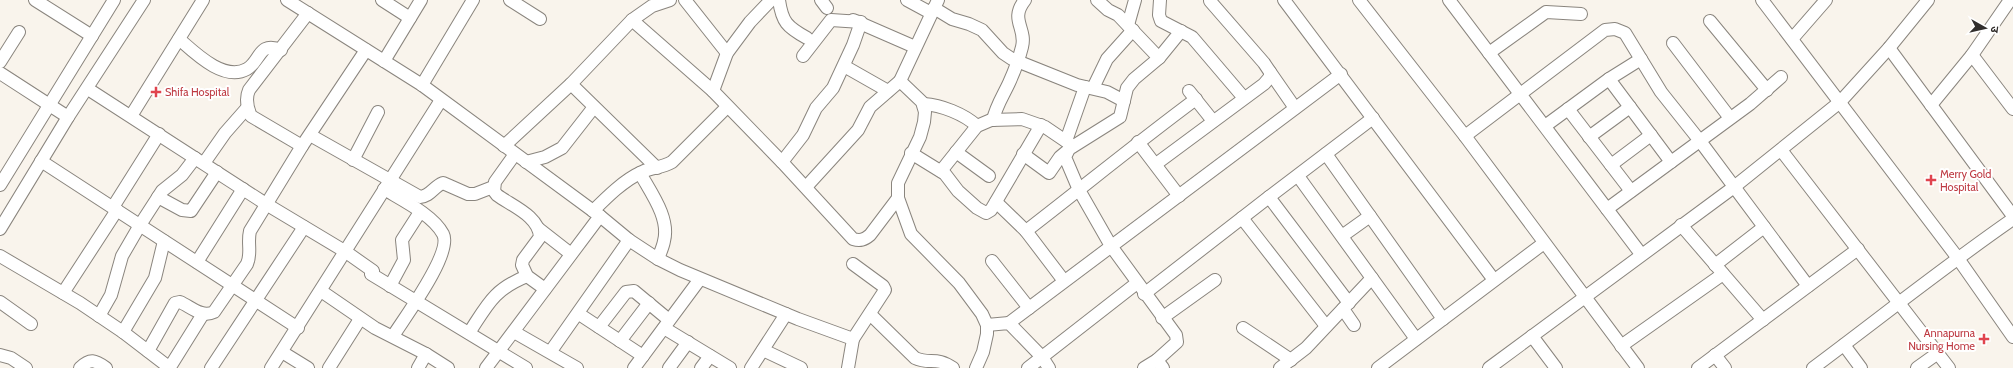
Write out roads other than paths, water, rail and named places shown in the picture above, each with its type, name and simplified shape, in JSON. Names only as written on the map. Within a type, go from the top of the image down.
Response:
[{"type":"street","points":[[35,0],[55,5],[92,36]]},
{"type":"street","points":[[0,185],[5,165],[51,105],[114,0]]},
{"type":"street","points":[[0,229],[68,117],[88,89],[144,0]]},
{"type":"street","points":[[131,116],[203,0]]},
{"type":"street","points":[[287,0],[422,85],[596,213],[629,240],[658,259],[700,279],[853,339]]},
{"type":"street","points":[[382,0],[410,18]]},
{"type":"street","points":[[384,61],[421,0]]},
{"type":"street","points":[[422,85],[473,0]]},
{"type":"street","points":[[510,0],[540,19]]},
{"type":"street","points":[[504,146],[571,84],[632,20],[652,6],[670,0]]},
{"type":"street","points":[[685,0],[727,53]]},
{"type":"street","points":[[713,91],[727,53],[750,22],[771,0]]},
{"type":"street","points":[[779,0],[784,21],[794,31],[807,38]]},
{"type":"street","points":[[908,0],[934,7],[952,19],[982,30],[1003,53],[1017,61],[1089,88],[1107,92],[1124,100]]},
{"type":"street","points":[[993,120],[996,106],[1009,83],[1017,61],[1022,42],[1018,14],[1025,0]]},
{"type":"street","points":[[1097,0],[1108,10],[1118,14],[1159,58]]},
{"type":"street","points":[[1135,0],[1130,28],[1107,59],[1089,88],[1068,146],[1065,160],[1079,190],[1111,246],[1144,294],[1176,335],[1177,342],[1160,364],[1144,368]]},
{"type":"street","points":[[1160,0],[1159,18],[1197,42],[1244,98]]},
{"type":"street","points":[[1284,0],[1494,280]]},
{"type":"street","points":[[1359,0],[1465,136],[1638,368]]},
{"type":"street","points":[[1449,0],[1641,254]]},
{"type":"street","points":[[1762,0],[2011,330]]},
{"type":"street","points":[[1792,39],[1826,0]]},
{"type":"street","points":[[1489,368],[1681,224],[1734,187],[1840,102],[1890,48],[1928,0]]},
{"type":"street","points":[[1932,105],[1972,55],[2010,0]]},
{"type":"street","points":[[1210,1],[1264,63],[1296,108]]},
{"type":"street","points":[[806,187],[858,130],[870,107],[900,81],[934,7]]},
{"type":"street","points":[[1490,53],[1546,12],[1581,14]]},
{"type":"street","points":[[302,146],[250,116],[247,108],[246,96],[308,13]]},
{"type":"street","points":[[843,16],[861,22],[915,48]]},
{"type":"street","points":[[632,20],[713,91],[806,187],[825,211],[853,239],[858,241],[865,240],[898,198]]},
{"type":"street","points":[[803,56],[831,20],[861,22]]},
{"type":"street","points":[[1710,21],[1767,90]]},
{"type":"street","points":[[782,162],[803,135],[813,113],[833,88],[844,66],[861,22]]},
{"type":"street","points":[[1465,136],[1605,30],[1615,29],[1625,33],[1661,92],[1700,141],[1808,286]]},
{"type":"street","points":[[1023,154],[1049,173],[1068,146],[1120,117],[1128,88],[1134,79],[1159,58],[1181,31]]},
{"type":"street","points":[[0,62],[19,32]]},
{"type":"street","points":[[179,39],[199,57],[223,70],[237,72],[246,70],[252,65],[259,53],[266,49],[274,47],[281,50]]},
{"type":"street","points":[[1673,43],[1730,118]]},
{"type":"street","points":[[1813,368],[1900,304],[1957,258],[2013,217],[1890,48]]},
{"type":"street","points":[[148,351],[175,303],[180,302],[203,314],[214,312],[250,257],[248,238],[250,231],[302,146],[366,50]]},
{"type":"street","points":[[1972,55],[2013,109]]},
{"type":"street","points":[[1545,126],[1609,79],[1641,59]]},
{"type":"street","points":[[844,66],[888,91]]},
{"type":"street","points":[[1156,164],[1264,84],[1270,77],[1270,72]]},
{"type":"street","points":[[0,73],[68,117]]},
{"type":"street","points":[[987,325],[1009,323],[1341,74]]},
{"type":"street","points":[[1607,209],[1700,141],[1767,90],[1781,77]]},
{"type":"street","points":[[1609,79],[1671,162]]},
{"type":"street","points":[[900,81],[924,104],[941,107],[970,120],[977,126]]},
{"type":"street","points":[[571,84],[657,168]]},
{"type":"street","points":[[88,89],[160,134],[266,204],[346,252],[390,286],[526,368]]},
{"type":"street","points":[[1026,231],[1138,142],[1193,95],[1213,121]]},
{"type":"street","points":[[271,368],[322,291],[442,100]]},
{"type":"street","points":[[924,104],[924,122],[920,137],[911,153],[898,183],[898,198],[911,234],[959,283],[982,314],[987,325],[983,352],[976,368]]},
{"type":"street","points":[[486,368],[546,289],[571,254],[596,213],[615,190],[640,173],[672,162],[727,106]]},
{"type":"street","points":[[526,162],[545,157],[562,148],[594,107]]},
{"type":"street","points":[[1589,137],[1630,107]]},
{"type":"street","points":[[99,316],[111,294],[122,256],[158,197],[166,187],[182,176],[200,160],[247,108]]},
{"type":"street","points":[[1568,109],[1631,191]]},
{"type":"street","points":[[353,160],[378,112]]},
{"type":"street","points":[[1144,294],[1269,196],[1298,176],[1374,118]]},
{"type":"street","points":[[941,171],[977,126],[993,120],[1022,119],[1041,125],[1068,146]]},
{"type":"street","points":[[911,153],[941,171],[948,177],[958,191],[980,210],[989,212],[1041,125]]},
{"type":"street","points":[[63,293],[160,134]]},
{"type":"street","points":[[310,135],[353,160],[388,185],[436,224],[444,235],[445,246],[436,268],[393,336]]},
{"type":"street","points":[[1610,165],[1651,135]]},
{"type":"street","points":[[1138,142],[1179,196]]},
{"type":"street","points":[[1781,150],[1949,368]]},
{"type":"street","points":[[956,152],[989,176]]},
{"type":"street","points":[[388,185],[420,197],[430,194],[438,185],[443,184],[468,194],[475,194],[493,187],[515,154]]},
{"type":"street","points":[[1326,154],[1443,319]]},
{"type":"street","points":[[41,161],[298,328]]},
{"type":"street","points":[[158,197],[182,210],[191,211],[217,172]]},
{"type":"street","points":[[640,173],[662,215],[665,227],[664,241],[658,259]]},
{"type":"street","points":[[1298,176],[1416,339]]},
{"type":"street","points":[[493,187],[497,195],[530,217],[539,229],[571,254]]},
{"type":"street","points":[[197,262],[243,189]]},
{"type":"street","points":[[1269,196],[1346,306],[1354,324]]},
{"type":"street","points":[[996,202],[1026,231],[1064,281]]},
{"type":"street","points":[[390,286],[404,260],[402,240],[420,212]]},
{"type":"street","points":[[1342,236],[1370,216]]},
{"type":"street","points":[[1242,218],[1326,326]]},
{"type":"street","points":[[1681,224],[1763,320]]},
{"type":"street","points":[[211,368],[257,301],[304,227]]},
{"type":"street","points":[[1621,346],[1719,269],[1764,227]]},
{"type":"street","points":[[539,229],[540,237],[523,260],[522,266],[527,276],[546,289]]},
{"type":"street","points":[[551,351],[629,240]]},
{"type":"street","points":[[124,332],[155,278],[164,241]]},
{"type":"street","points":[[1378,368],[1544,243]]},
{"type":"street","points":[[1698,368],[1858,249]]},
{"type":"street","points":[[0,256],[63,293],[124,332],[170,368],[203,314]]},
{"type":"street","points":[[992,261],[1029,308]]},
{"type":"street","points":[[848,368],[853,339],[884,293],[885,288],[853,264]]},
{"type":"street","points":[[469,333],[496,293],[508,284],[527,276]]},
{"type":"street","points":[[1280,368],[1306,348],[1372,278]]},
{"type":"street","points":[[634,368],[700,279]]},
{"type":"street","points":[[1162,318],[1215,280]]},
{"type":"street","points":[[1028,368],[1137,284]]},
{"type":"street","points":[[322,291],[360,319],[426,354],[448,368]]},
{"type":"street","points":[[599,327],[626,292],[634,291],[649,304],[666,324],[688,342],[730,368]]},
{"type":"street","points":[[0,302],[31,324]]},
{"type":"street","points":[[620,341],[649,304]]},
{"type":"street","points":[[578,314],[643,356]]},
{"type":"street","points":[[750,368],[786,314]]},
{"type":"street","points":[[870,314],[915,358],[922,361],[938,360],[953,368]]},
{"type":"street","points":[[329,368],[360,319]]},
{"type":"street","points":[[1009,323],[1042,357],[1049,368]]},
{"type":"street","points":[[1243,328],[1291,360]]},
{"type":"street","points":[[514,332],[551,351],[577,368]]},
{"type":"street","points":[[1532,336],[1556,368]]},
{"type":"street","points":[[669,368],[688,342]]},
{"type":"street","points":[[1844,345],[1861,368]]},
{"type":"street","points":[[763,350],[801,368]]},
{"type":"street","points":[[282,352],[308,368]]},
{"type":"street","points":[[1917,368],[1938,353]]},
{"type":"street","points":[[418,368],[426,354]]},
{"type":"street","points":[[0,355],[11,358],[26,368]]},
{"type":"street","points":[[1715,355],[1725,368]]},
{"type":"street","points":[[701,368],[710,356]]},
{"type":"street","points":[[80,368],[88,361],[94,360],[106,368]]},
{"type":"place","name":"Shifa Hospital","points":[[156,92]]},
{"type":"place","name":"Merry Gold Hospital","points":[[1931,180]]},
{"type":"place","name":"Annapurna Nursing Home","points":[[1984,339]]}]
